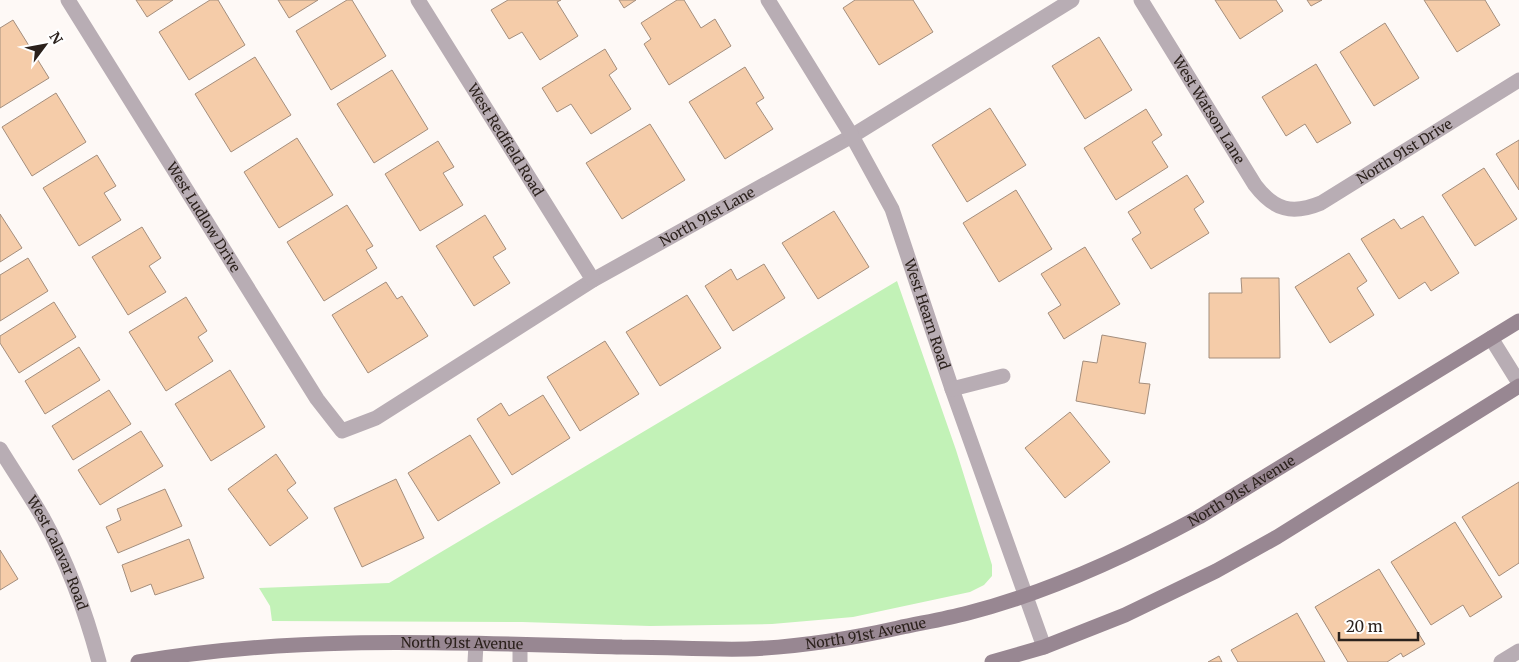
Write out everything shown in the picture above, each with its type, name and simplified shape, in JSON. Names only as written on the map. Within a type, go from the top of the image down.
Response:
[{"type":"main road","name":"North 91st Avenue","points":[[138,662],[184,654],[281,644],[383,642],[747,649],[870,634],[969,613],[1025,595],[1094,569],[1199,518],[1519,321]]},
{"type":"main road","points":[[992,662],[1044,647],[1126,616],[1216,571],[1277,537],[1519,384]]},
{"type":"street","name":"West Ludlow Drive","points":[[68,0],[316,399],[342,431]]},
{"type":"street","name":"West Redfield Road","points":[[418,0],[593,280]]},
{"type":"street","name":"West Hearn Road","points":[[768,0],[852,136],[892,209],[952,389],[1044,647]]},
{"type":"street","name":"North 91st Lane","points":[[342,431],[376,418],[593,280],[852,136],[1072,0]]},
{"type":"street","name":"West Watson Lane","points":[[1141,0],[1255,185],[1262,195],[1272,203],[1285,209]]},
{"type":"street","name":"North 91st Drive","points":[[1285,209],[1310,208],[1321,203],[1519,80]]},
{"type":"street","points":[[1491,338],[1519,384]]},
{"type":"street","points":[[952,389],[1003,376]]},
{"type":"street","name":"West Calavar Road","points":[[0,449],[43,518],[60,550],[90,631],[99,662]]},
{"type":"street","points":[[475,662],[476,644]]},
{"type":"street","points":[[520,644],[520,662]]},
{"type":"street","points":[[1502,662],[1519,651]]},
{"type":"green space","points":[[897,281],[956,450],[992,565],[992,576],[984,585],[970,592],[853,617],[772,624],[650,626],[522,622],[272,621],[270,606],[259,588],[389,583]]},
{"type":"building","points":[[136,0],[173,0],[147,17]]},
{"type":"building","points":[[210,0],[218,0],[245,45],[189,80],[159,32]]},
{"type":"building","points":[[278,0],[318,0],[289,18]]},
{"type":"building","points":[[347,0],[352,0],[386,56],[331,90],[296,31]]},
{"type":"building","points":[[508,0],[561,0],[557,2],[578,36],[540,60],[522,32],[509,39],[491,10]]},
{"type":"building","points":[[619,0],[636,0],[624,8]]},
{"type":"building","points":[[677,0],[684,0],[701,28],[715,19],[731,46],[669,85],[644,44],[651,39],[641,23]]},
{"type":"building","points":[[855,0],[913,0],[933,32],[879,65],[843,8]]},
{"type":"building","points":[[1215,0],[1276,0],[1283,11],[1240,39]]},
{"type":"building","points":[[1307,0],[1322,0],[1311,6]]},
{"type":"building","points":[[1424,0],[1485,0],[1500,25],[1457,52]]},
{"type":"building","points":[[13,20],[49,78],[0,108],[0,28]]},
{"type":"building","points":[[1385,23],[1419,78],[1374,106],[1340,52]]},
{"type":"building","points":[[1099,37],[1132,90],[1085,119],[1052,66]]},
{"type":"building","points":[[605,49],[617,69],[609,75],[631,109],[591,134],[571,104],[557,112],[542,88]]},
{"type":"building","points":[[255,57],[291,115],[231,152],[195,94]]},
{"type":"building","points":[[1316,64],[1351,123],[1317,143],[1305,124],[1286,136],[1262,97]]},
{"type":"building","points":[[745,67],[764,98],[756,103],[773,129],[725,159],[689,102]]},
{"type":"building","points":[[392,70],[428,129],[374,163],[337,104]]},
{"type":"building","points":[[56,93],[86,142],[32,176],[2,127]]},
{"type":"building","points":[[990,108],[1026,165],[967,202],[932,145]]},
{"type":"building","points":[[1146,109],[1162,135],[1152,142],[1168,167],[1116,200],[1084,148]]},
{"type":"building","points":[[650,124],[685,180],[622,219],[586,163]]},
{"type":"building","points":[[297,138],[333,195],[279,228],[244,172]]},
{"type":"building","points":[[1519,140],[1519,190],[1496,154]]},
{"type":"building","points":[[438,141],[454,167],[443,173],[463,205],[420,231],[385,174]]},
{"type":"building","points":[[97,155],[116,186],[104,193],[121,220],[79,246],[43,188]]},
{"type":"building","points":[[1484,168],[1517,219],[1475,246],[1442,195]]},
{"type":"building","points":[[1187,175],[1204,202],[1194,209],[1209,233],[1151,269],[1132,239],[1141,233],[1128,212]]},
{"type":"building","points":[[1016,190],[1052,249],[999,282],[963,223]]},
{"type":"building","points":[[347,205],[373,246],[366,250],[377,268],[324,301],[287,242]]},
{"type":"building","points":[[834,211],[869,267],[818,299],[782,243]]},
{"type":"building","points":[[0,214],[22,248],[0,262]]},
{"type":"building","points":[[485,215],[506,249],[493,257],[510,283],[474,306],[436,246]]},
{"type":"building","points":[[1423,216],[1459,273],[1431,291],[1425,282],[1399,299],[1361,239],[1394,219],[1401,229]]},
{"type":"building","points":[[142,227],[161,258],[149,266],[166,292],[128,315],[92,257]]},
{"type":"building","points":[[1085,247],[1120,304],[1064,339],[1048,313],[1061,305],[1041,274]]},
{"type":"building","points":[[1349,253],[1367,281],[1357,288],[1374,315],[1330,343],[1295,287]]},
{"type":"building","points":[[28,258],[48,291],[0,321],[0,275]]},
{"type":"building","points":[[764,264],[785,298],[733,331],[705,286],[731,269],[737,280]]},
{"type":"building","points":[[1241,278],[1279,278],[1280,358],[1209,358],[1209,293],[1242,293]]},
{"type":"building","points":[[386,282],[397,299],[402,296],[428,336],[368,373],[332,315]]},
{"type":"building","points":[[687,295],[721,348],[660,386],[626,332]]},
{"type":"building","points":[[186,297],[207,331],[198,337],[213,361],[166,391],[129,332]]},
{"type":"building","points":[[54,302],[76,337],[19,373],[0,343],[0,336]]},
{"type":"building","points":[[1102,335],[1146,343],[1139,383],[1150,384],[1145,414],[1076,401],[1083,361],[1097,363]]},
{"type":"building","points":[[605,341],[639,394],[580,431],[547,377]]},
{"type":"building","points":[[79,347],[100,380],[45,414],[25,381]]},
{"type":"building","points":[[230,370],[265,427],[211,461],[175,404]]},
{"type":"building","points":[[109,390],[131,424],[73,460],[52,426]]},
{"type":"building","points":[[543,395],[570,438],[512,475],[477,419],[501,403],[509,416]]},
{"type":"building","points":[[1070,412],[1110,462],[1065,498],[1025,448]]},
{"type":"building","points":[[141,431],[163,466],[100,505],[78,470]]},
{"type":"building","points":[[470,435],[500,483],[438,521],[408,473]]},
{"type":"building","points":[[276,454],[296,483],[287,490],[308,518],[270,546],[228,489]]},
{"type":"building","points":[[396,479],[424,538],[362,567],[334,508]]},
{"type":"building","points":[[1519,482],[1519,563],[1499,576],[1462,517]]},
{"type":"building","points":[[165,489],[182,526],[118,553],[106,527],[121,520],[117,509]]},
{"type":"building","points":[[1455,522],[1502,597],[1470,617],[1463,605],[1431,625],[1391,562]]},
{"type":"building","points":[[189,539],[204,578],[155,595],[151,584],[131,592],[122,565]]},
{"type":"building","points":[[0,550],[18,579],[0,590]]},
{"type":"building","points":[[1379,569],[1425,644],[1403,657],[1401,653],[1387,662],[1348,662],[1315,607]]},
{"type":"building","points":[[1297,613],[1325,662],[1238,662],[1231,650]]},
{"type":"building","points":[[1219,656],[1222,662],[1208,662]]}]
